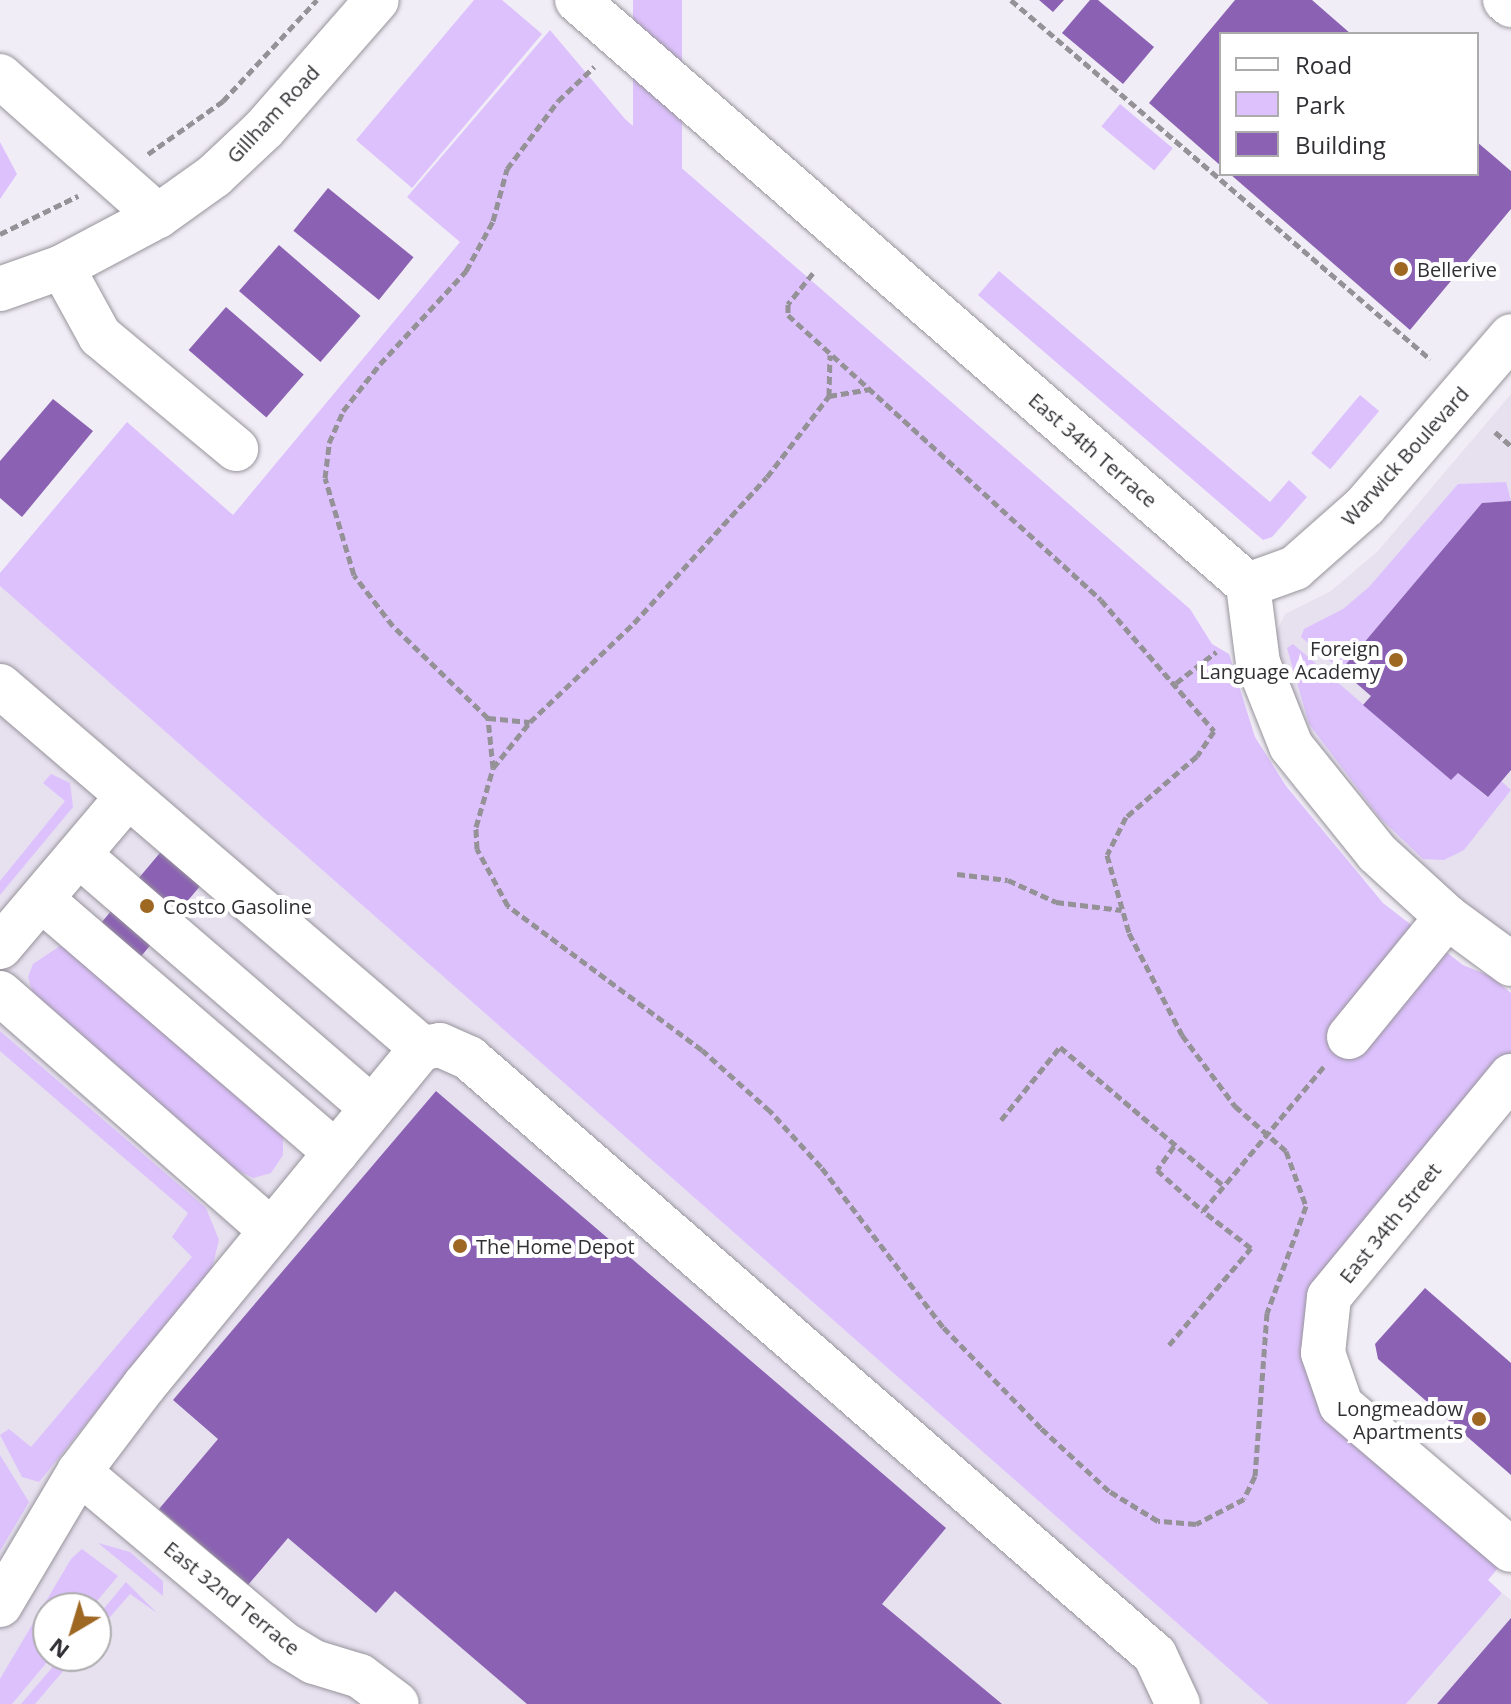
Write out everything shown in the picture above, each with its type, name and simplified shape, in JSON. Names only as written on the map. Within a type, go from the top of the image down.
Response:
[{"type":"street","name":"Gillham Road","points":[[0,289],[62,267],[158,216],[214,176],[264,129],[377,0]]},
{"type":"street","name":"East 34th Terrace","points":[[577,0],[1248,585]]},
{"type":"street","points":[[1505,0],[1511,5]]},
{"type":"street","points":[[0,76],[158,216]]},
{"type":"street","points":[[62,267],[100,336],[236,449]]},
{"type":"street","name":"Warwick Boulevard","points":[[1248,585],[1295,568],[1354,516],[1511,336]]},
{"type":"street","points":[[1248,585],[1258,663],[1291,746],[1377,853],[1447,917],[1511,964]]},
{"type":"street","points":[[0,686],[58,736],[85,847],[379,1100]]},
{"type":"street","points":[[0,947],[85,847]]},
{"type":"street","points":[[85,847],[379,1100]]},
{"type":"street","points":[[85,847],[379,1100]]},
{"type":"street","points":[[1349,1037],[1447,917]]},
{"type":"street","points":[[0,993],[271,1230]]},
{"type":"street","points":[[0,1605],[79,1472],[271,1230],[379,1100],[440,1045],[469,1058],[819,1359],[1155,1655],[1178,1704]]},
{"type":"street","name":"East 34th Street","points":[[1511,1076],[1329,1297],[1323,1353],[1341,1405],[1511,1550]]},
{"type":"street","name":"East 32nd Terrace","points":[[79,1472],[284,1644],[314,1662],[360,1676],[397,1704]]},
{"type":"path","points":[[0,234],[115,177],[223,101],[317,0]]},
{"type":"path","points":[[1011,0],[1430,359]]},
{"type":"path","points":[[530,722],[488,718],[393,626],[354,575],[325,478],[329,443],[343,411],[380,364],[466,271],[493,221],[507,169],[558,101],[594,67]]},
{"type":"path","points":[[813,273],[787,312],[830,355],[1101,600],[1176,683],[1214,731],[1197,756],[1151,793],[1112,836],[1107,855],[1129,933],[1205,1073],[1286,1151],[1306,1206],[1267,1313],[1255,1476],[1244,1499],[1222,1515],[1196,1524],[1158,1521],[1109,1491],[943,1327],[821,1167],[770,1111],[702,1050],[508,906],[477,849],[478,816],[493,768],[530,722],[705,547],[829,396],[830,355]]},
{"type":"path","points":[[829,396],[870,389]]},
{"type":"path","points":[[1495,432],[1511,446]]},
{"type":"path","points":[[1176,683],[1224,648]]},
{"type":"path","points":[[488,718],[493,768]]},
{"type":"path","points":[[957,874],[1008,880],[1056,902],[1122,910]]},
{"type":"path","points":[[1203,1211],[1349,1037]]},
{"type":"path","points":[[1001,1120],[1060,1047],[1224,1186]]},
{"type":"path","points":[[1169,1345],[1251,1248],[1157,1170],[1174,1146]]},
{"type":"shaded area","name":"Foreign Language Academy","points":[[1511,394],[1511,949],[1436,893],[1312,745],[1285,685],[1275,635],[1285,614],[1331,591],[1378,551]]},
{"type":"shaded area","points":[[0,586],[1269,1704],[0,1704]]},
{"type":"shaded area","points":[[1502,1593],[1511,1600],[1511,1704],[1406,1704]]},
{"type":"green space","points":[[474,0],[502,0],[542,34],[412,188],[356,140]]},
{"type":"green space","points":[[633,0],[682,0],[682,428],[633,428]]},
{"type":"green space","points":[[550,30],[625,119],[1190,609],[1212,644],[1229,654],[1255,737],[1286,786],[1383,903],[1463,965],[1490,976],[1511,993],[1511,1053],[1330,1261],[1307,1328],[1499,1567],[1488,1580],[1502,1593],[1406,1704],[1269,1704],[0,586],[0,573],[127,422],[233,515],[460,242],[407,197]]},
{"type":"green space","points":[[1120,104],[1173,148],[1154,171],[1101,126]]},
{"type":"green space","points":[[0,142],[17,174],[0,199]]},
{"type":"green space","points":[[999,271],[1270,502],[1289,480],[1307,497],[1272,537],[1263,540],[978,295]]},
{"type":"green space","points":[[1360,395],[1379,411],[1330,469],[1311,453]]},
{"type":"green space","points":[[1506,482],[1511,501],[1482,503],[1341,670],[1301,637],[1304,629],[1343,609],[1369,587],[1458,484]]},
{"type":"green space","points":[[1293,644],[1451,780],[1458,773],[1487,797],[1501,781],[1511,790],[1464,850],[1444,860],[1423,859],[1380,818],[1309,724],[1287,648]]},
{"type":"green space","points":[[51,774],[70,783],[73,807],[0,895],[0,881],[65,801],[43,783]]},
{"type":"green space","points":[[63,944],[283,1136],[283,1155],[271,1173],[253,1178],[235,1169],[33,994],[28,977],[33,964]]},
{"type":"green space","points":[[0,1031],[206,1208],[219,1240],[212,1268],[39,1482],[22,1477],[0,1435],[9,1429],[31,1447],[192,1257],[172,1237],[188,1213],[0,1051]]},
{"type":"green space","points":[[0,1455],[29,1502],[0,1551]]},
{"type":"green space","points":[[98,1543],[130,1552],[163,1581],[163,1596]]},
{"type":"green space","points":[[82,1549],[118,1576],[104,1592],[51,1592],[71,1559]]},
{"type":"green space","points":[[126,1582],[157,1613],[130,1594],[112,1615],[112,1599]]},
{"type":"green space","points":[[32,1625],[32,1672],[39,1672],[12,1704],[0,1704],[0,1679]]},
{"type":"green space","points":[[48,1672],[62,1672],[35,1704],[21,1704]]},
{"type":"building","points":[[1039,0],[1064,0],[1053,12]]},
{"type":"building","points":[[1090,0],[1098,0],[1154,47],[1123,84],[1062,33]]},
{"type":"building","points":[[1235,0],[1312,0],[1349,32],[1219,32],[1219,164],[1149,103]]},
{"type":"building","name":"Bellerive","points":[[1479,144],[1511,171],[1511,209],[1410,330],[1232,176],[1479,176]]},
{"type":"building","points":[[328,188],[413,257],[379,300],[293,231]]},
{"type":"building","points":[[279,245],[361,316],[320,362],[239,291]]},
{"type":"building","points":[[226,307],[304,375],[266,418],[189,350]]},
{"type":"building","points":[[53,399],[93,431],[22,517],[0,498],[0,461]]},
{"type":"building","points":[[1511,501],[1511,770],[1488,797],[1458,773],[1451,780],[1363,705],[1371,696],[1341,670],[1482,503]]},
{"type":"building","points":[[180,829],[220,862],[125,975],[86,942]]},
{"type":"building","name":"The Home Depot","points":[[436,1091],[946,1528],[882,1604],[1002,1704],[527,1704],[395,1591],[376,1613],[288,1538],[248,1585],[159,1509],[218,1439],[173,1400]]},
{"type":"building","name":"Longmeadow Apartments","points":[[1425,1288],[1511,1363],[1511,1475],[1378,1359],[1375,1344]]},
{"type":"building","points":[[1511,1618],[1511,1704],[1437,1704]]},
{"type":"place","name":"Bellerive","points":[[1401,269]]},
{"type":"place","name":"Foreign Language Academy","points":[[1396,660]]},
{"type":"place","name":"Costco Gasoline","points":[[147,906]]},
{"type":"place","name":"The Home Depot","points":[[460,1246]]},
{"type":"place","name":"Longmeadow Apartments","points":[[1479,1419]]}]
